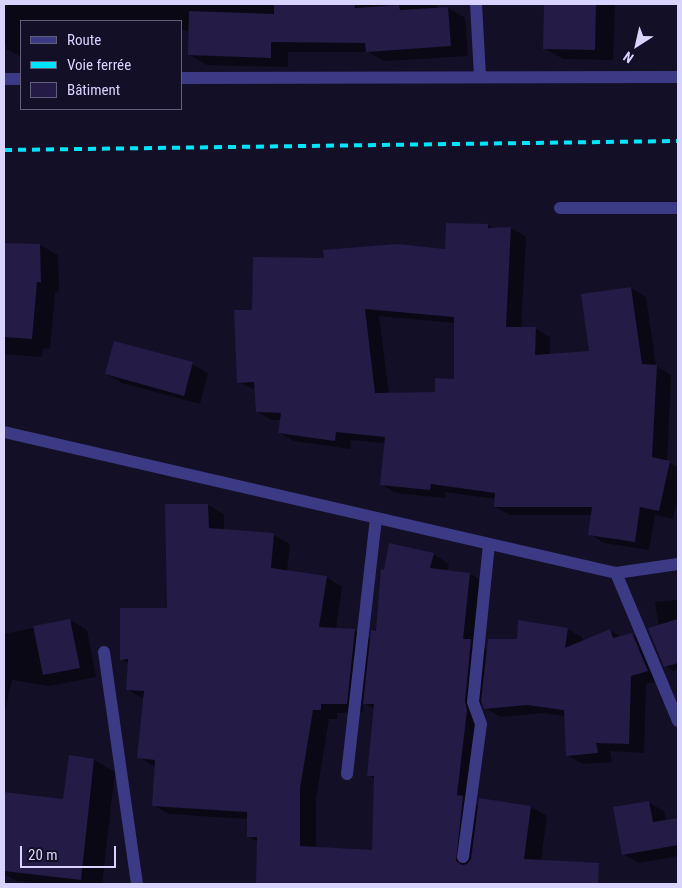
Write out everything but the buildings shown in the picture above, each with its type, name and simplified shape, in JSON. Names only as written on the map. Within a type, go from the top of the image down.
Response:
[{"type":"street","points":[[476,4],[480,76]]},
{"type":"street","points":[[182,78],[678,76]]},
{"type":"street","points":[[4,79],[20,79]]},
{"type":"street","points":[[560,208],[678,208]]},
{"type":"street","points":[[4,432],[616,573],[678,564]]},
{"type":"street","points":[[347,774],[376,518]]},
{"type":"street","points":[[463,857],[481,724],[473,702],[489,544]]},
{"type":"street","points":[[616,573],[678,722]]},
{"type":"street","points":[[104,652],[137,884]]},
{"type":"railway","points":[[4,150],[678,141]]}]
